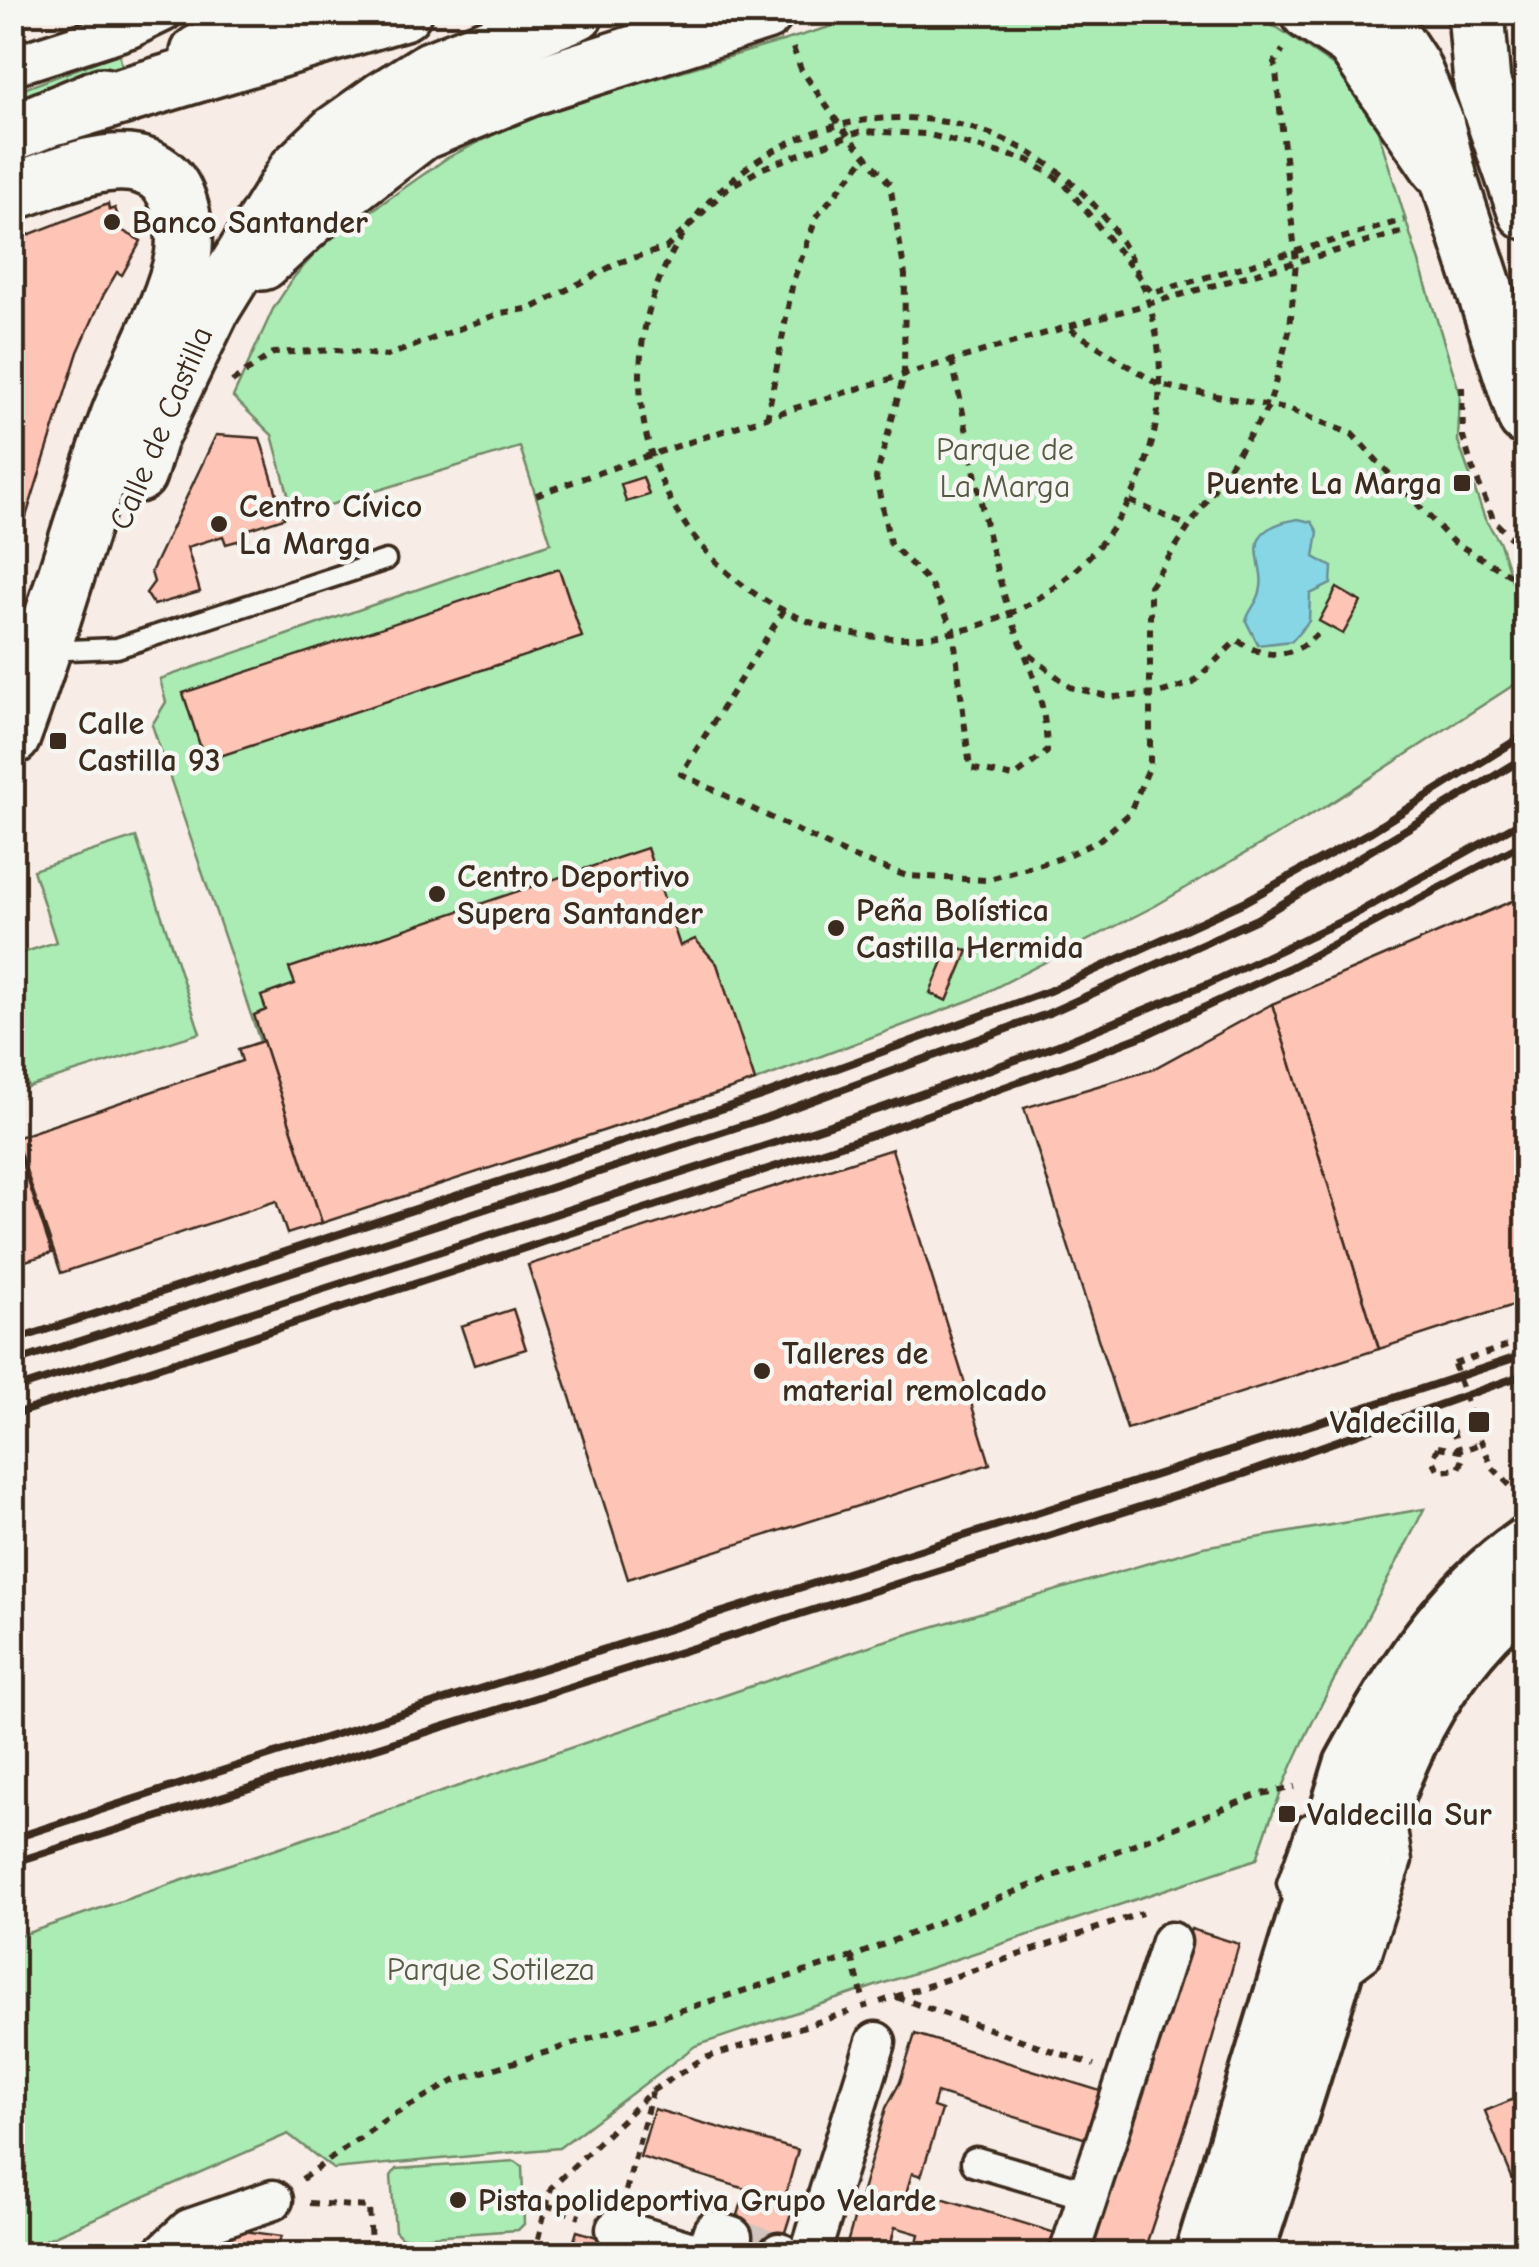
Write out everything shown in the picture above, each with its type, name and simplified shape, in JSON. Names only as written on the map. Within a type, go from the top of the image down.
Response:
[{"type":"main road","points":[[35,125],[296,12]]},
{"type":"main road","points":[[35,125],[403,12]]},
{"type":"main road","name":"Calle de Castilla","points":[[12,738],[68,650],[149,438],[212,308],[298,170],[336,132],[430,70],[576,12]]},
{"type":"main road","points":[[1376,12],[1412,67],[1436,122],[1429,196]]},
{"type":"main road","points":[[1476,12],[1482,83],[1526,211]]},
{"type":"main road","points":[[1301,24],[1353,42],[1429,196],[1526,417]]},
{"type":"main road","points":[[212,308],[314,215],[421,132],[534,86],[778,27]]},
{"type":"main road","points":[[12,192],[88,168],[133,161],[164,178],[181,206],[183,256],[99,470],[38,672],[12,738]]},
{"type":"main road","points":[[1202,2254],[1351,1765],[1375,1722],[1449,1614],[1497,1564],[1525,1522]]},
{"type":"main road","points":[[1246,2254],[1391,1783],[1412,1732],[1459,1657],[1526,1593]]},
{"type":"street","points":[[12,66],[130,28],[163,12]]},
{"type":"street","points":[[1070,2254],[1164,1924]]},
{"type":"street","points":[[810,2254],[870,2025]]},
{"type":"street","points":[[976,2162],[1089,2196]]},
{"type":"street","points":[[162,2254],[189,2228],[273,2200]]},
{"type":"street","points":[[616,2229],[712,2249]]},
{"type":"lane","points":[[68,650],[117,648],[386,560]]},
{"type":"lane","points":[[1327,1774],[1334,1758],[1375,1722]]},
{"type":"lane","points":[[1300,1929],[1287,1884],[1313,1810]]},
{"type":"path","points":[[784,610],[681,774],[848,855],[907,876],[986,880],[1058,859],[1097,842],[1129,814],[1150,766],[1150,586],[1186,526],[1269,406],[1290,328],[1296,262],[1275,62],[1301,24]]},
{"type":"path","points":[[778,27],[800,69],[841,127],[890,184],[905,276],[904,375],[876,478],[890,543],[930,582],[953,629],[970,768],[1014,777],[1047,752],[1046,718],[1029,654],[1010,612],[952,362]]},
{"type":"path","points":[[920,120],[1015,142],[1058,164],[1139,259],[1156,304],[1159,385],[1151,456],[1116,534],[1072,582],[1010,612],[953,629],[866,634],[752,600],[689,543],[647,454],[639,400],[640,356],[672,246],[691,224],[732,174],[788,144],[841,127],[920,120]]},
{"type":"path","points":[[230,383],[272,353],[337,350],[387,356],[501,313],[532,308],[620,262],[666,248],[729,187],[746,177],[861,131],[926,134],[1028,160],[1063,182],[1152,292]]},
{"type":"path","points":[[767,419],[793,282],[817,216],[866,157]]},
{"type":"path","points":[[1418,241],[1429,196]]},
{"type":"path","points":[[1152,292],[1404,220]]},
{"type":"path","points":[[536,495],[647,454],[904,375],[1406,231]]},
{"type":"path","points":[[1070,329],[1159,385],[1269,406],[1352,434],[1452,541],[1526,584]]},
{"type":"path","points":[[1459,375],[1464,396],[1462,437],[1494,521],[1513,540],[1526,584]]},
{"type":"path","points":[[1130,501],[1186,526]]},
{"type":"path","points":[[1029,654],[1070,687],[1112,697],[1152,695],[1193,683],[1237,640],[1255,653],[1278,656],[1304,647],[1317,634]]},
{"type":"path","points":[[1506,1346],[1454,1364],[1492,1467],[1525,1522]]},
{"type":"path","points":[[1449,1421],[1463,1459],[1459,1470],[1440,1470],[1434,1460],[1438,1448],[1461,1451],[1482,1444]]},
{"type":"path","points":[[273,2200],[388,2118],[454,2080],[852,1957],[1257,1795],[1302,1785]]},
{"type":"path","points":[[534,2254],[551,2188],[652,2091],[702,2059],[870,2025],[896,1997],[1164,1924]]},
{"type":"path","points":[[852,1957],[870,2025]]},
{"type":"path","points":[[896,1997],[1104,2068]]},
{"type":"path","points":[[546,2205],[616,2229],[652,2091]]},
{"type":"path","points":[[273,2200],[369,2207],[373,2252]]},
{"type":"green space","name":"Parque de La Marga","points":[[893,13],[1239,13],[1278,28],[1338,69],[1374,118],[1460,394],[1458,441],[1485,519],[1500,543],[1526,624],[1526,677],[1328,805],[1155,906],[973,999],[755,1081],[322,1223],[152,725],[166,702],[160,679],[551,543],[520,447],[294,516],[272,435],[233,397],[273,309],[294,277],[324,244],[447,158],[531,116],[853,20]]},
{"type":"green space","points":[[119,53],[122,66],[13,102],[13,93]]},
{"type":"green space","points":[[136,837],[200,1033],[28,1087],[13,1038],[13,956],[56,942],[33,870]]},
{"type":"green space","name":"Parque Sotileza","points":[[1424,1509],[1291,1768],[1257,1859],[695,2046],[559,2148],[333,2169],[288,2134],[13,2254],[13,1938],[878,1643],[1203,1547]]},
{"type":"green space","name":"Pista polideportiva Grupo Velarde","points":[[515,2161],[522,2166],[524,2224],[518,2230],[402,2238],[395,2231],[391,2176],[396,2169]]},
{"type":"water","points":[[1298,519],[1312,522],[1318,532],[1314,557],[1332,567],[1331,584],[1310,594],[1309,621],[1292,641],[1258,645],[1246,621],[1260,592],[1259,539],[1278,524]]},
{"type":"building","points":[[108,204],[109,210],[115,208],[123,231],[141,241],[122,275],[117,272],[104,294],[78,352],[12,561],[12,241]]},
{"type":"building","name":"Centro Cívico La Marga","points":[[216,435],[260,438],[284,518],[246,530],[248,538],[226,544],[223,536],[187,547],[200,592],[154,605],[146,593],[154,582],[151,572]]},
{"type":"building","points":[[643,477],[649,495],[626,502],[621,484]]},
{"type":"building","points":[[559,569],[582,637],[205,761],[183,693]]},
{"type":"building","points":[[1337,588],[1361,602],[1343,634],[1319,621]]},
{"type":"building","points":[[647,848],[680,946],[695,939],[717,964],[755,1081],[322,1223],[254,1015],[266,1010],[261,996],[295,984],[289,968]]},
{"type":"building","points":[[1526,895],[1526,1301],[1379,1349],[1272,1004]]},
{"type":"building","points":[[950,944],[968,951],[947,1001],[930,993]]},
{"type":"building","name":"Talleres de material remolcado","points":[[1272,1004],[1379,1349],[1127,1429],[1024,1108],[1151,1070]]},
{"type":"building","points":[[263,1041],[322,1223],[287,1234],[276,1201],[61,1273],[15,1138],[242,1061],[238,1049]]},
{"type":"building","points":[[12,1133],[52,1253],[12,1265]]},
{"type":"building","name":"Talleres de material remolcado","points":[[892,1149],[990,1464],[628,1579],[528,1265]]},
{"type":"building","points":[[513,1309],[526,1349],[474,1365],[461,1326]]},
{"type":"building","points":[[1191,1929],[1239,1944],[1198,2089],[1143,2254],[1091,2254]]},
{"type":"building","points":[[915,2034],[1107,2093],[1093,2141],[937,2093],[933,2107],[942,2110],[921,2176],[912,2173],[905,2197],[929,2205],[932,2195],[1062,2235],[1056,2254],[955,2254],[917,2243],[919,2234],[895,2227],[891,2243],[900,2246],[897,2254],[844,2254],[886,2108],[900,2082]]},
{"type":"building","points":[[1526,2094],[1526,2212],[1485,2111]]},
{"type":"building","points":[[654,2109],[798,2150],[784,2201],[794,2204],[778,2254],[726,2254],[746,2189],[640,2157]]},
{"type":"building","points":[[228,2229],[282,2236],[272,2254],[209,2254]]},
{"type":"building","points":[[577,2231],[624,2245],[623,2254],[570,2254]]},
{"type":"tunnel","points":[[732,2237],[779,2253]]},
{"type":"railway","points":[[12,1341],[761,1096],[1049,991],[1244,902],[1370,832],[1526,734]]},
{"type":"railway","points":[[12,1363],[765,1118],[1047,1014],[1257,919],[1526,757]]},
{"type":"railway","points":[[12,1390],[879,1109],[1058,1045],[1208,984],[1348,918],[1526,819]]},
{"type":"railway","points":[[12,1415],[875,1134],[1066,1065],[1145,1035],[1289,968],[1526,842]]},
{"type":"railway","points":[[12,1839],[1526,1354]]},
{"type":"railway","points":[[12,1863],[1244,1474],[1526,1374]]},
{"type":"place","name":"Banco Santander","points":[[112,222]]},
{"type":"place","name":"Puente La Marga","points":[[1462,483]]},
{"type":"place","name":"Centro Cívico La Marga","points":[[219,524]]},
{"type":"place","name":"Calle Castilla 93","points":[[58,741]]},
{"type":"place","name":"Centro Deportivo Supera Santander","points":[[437,894]]},
{"type":"place","name":"Peña Bolística Castilla Hermida","points":[[836,928]]},
{"type":"place","name":"Talleres de material remolcado","points":[[762,1371]]},
{"type":"place","name":"Valdecilla","points":[[1479,1422]]},
{"type":"place","name":"Valdecilla Sur","points":[[1287,1814]]},
{"type":"place","name":"Pista polideportiva Grupo Velarde","points":[[458,2200]]}]
